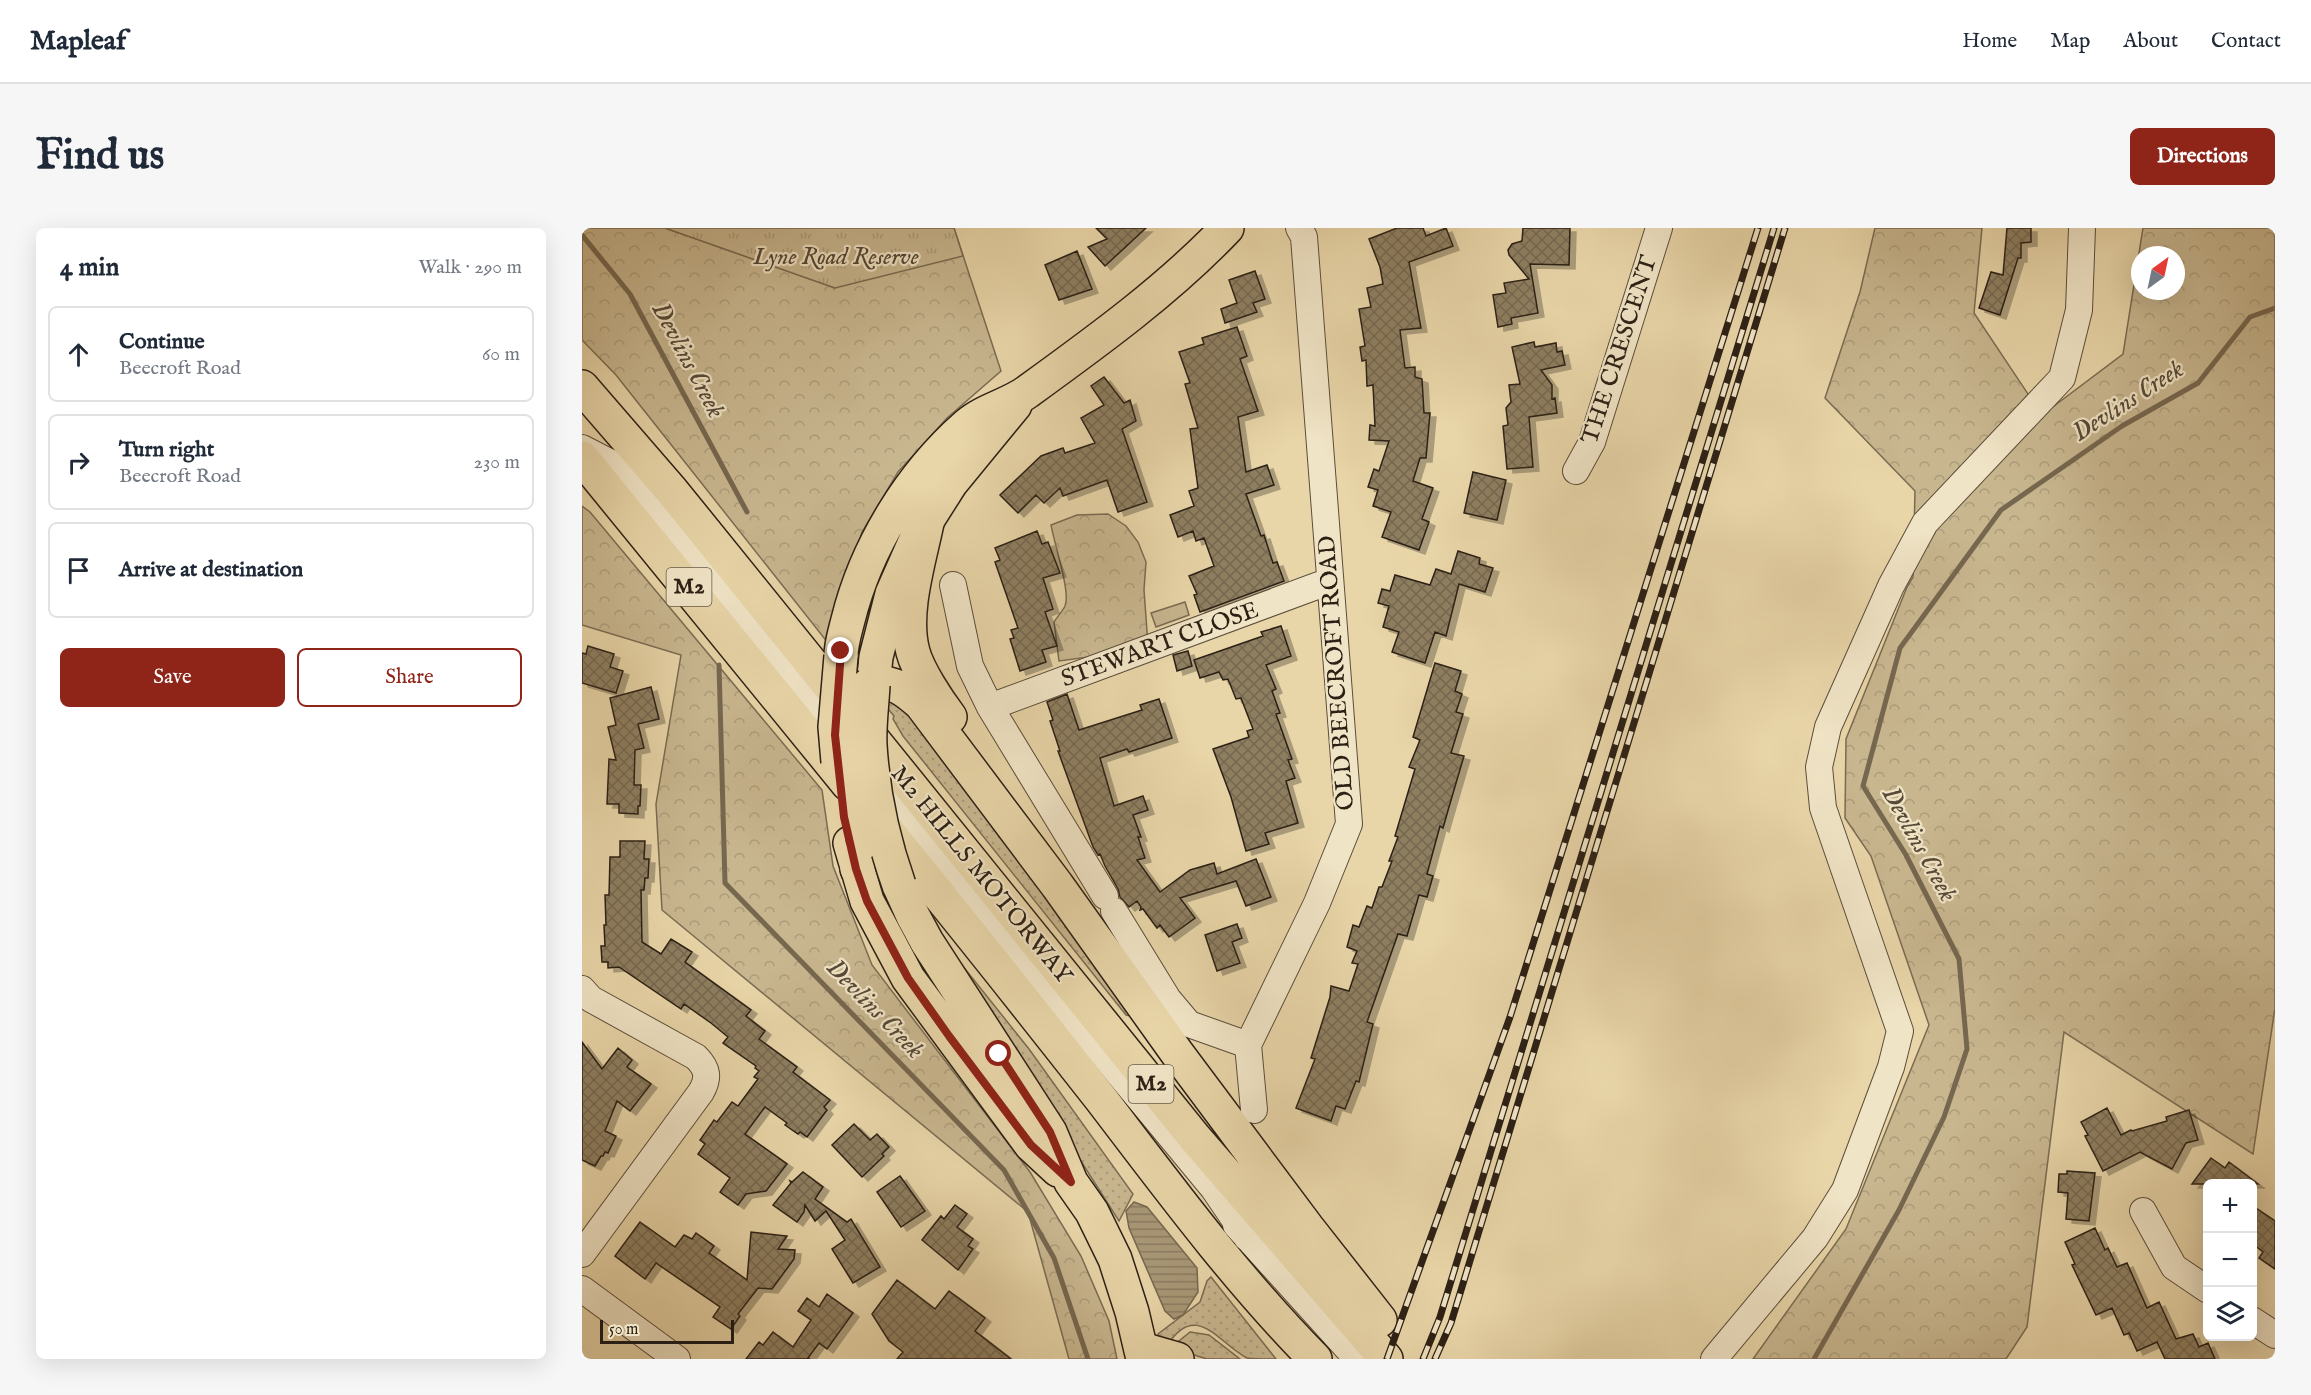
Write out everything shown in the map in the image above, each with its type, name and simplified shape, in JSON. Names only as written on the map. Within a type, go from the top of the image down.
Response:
[{"type":"main road","points":[[860,856],[844,817],[835,735],[836,700],[841,656],[851,609],[874,548],[889,521],[925,467],[969,423],[1024,394],[1195,260],[1227,228]]},
{"type":"main road","name":"M2 HILLS MOTORWAY","points":[[582,387],[672,491],[1195,1138],[1386,1359]]},
{"type":"main road","points":[[1024,394],[951,483],[913,544],[892,594],[872,683],[870,744],[877,807],[891,862],[913,916],[927,942],[1050,1132],[1071,1182],[1092,1212],[1114,1259],[1142,1354],[1177,1359]]},
{"type":"main road","name":"M2 HILLS MOTORWAY","points":[[582,458],[923,875],[1181,1205],[1315,1359]]},
{"type":"main road","name":"M2","points":[[928,518],[909,618],[914,655],[939,702],[1045,860],[1057,885]]},
{"type":"main road","points":[[872,683],[856,696],[851,725],[860,856],[872,911],[908,978],[1031,1145],[1071,1182]]},
{"type":"main road","name":"M2","points":[[872,683],[886,683],[902,687],[921,704],[1057,885],[1177,1053],[1307,1227],[1384,1325],[1399,1359]]},
{"type":"street","name":"OLD BEECROFT ROAD","points":[[1248,1045],[1317,903],[1349,824],[1304,237],[1299,228]]},
{"type":"street","name":"THE CRESCENT","points":[[1576,471],[1592,442],[1659,228]]},
{"type":"street","points":[[1714,1359],[1815,1238],[1845,1190],[1891,1067],[1900,1031],[1823,808],[1819,767],[1828,727],[1891,586],[1925,523],[2062,378],[2079,310],[2082,228]]},
{"type":"street","points":[[582,448],[619,467],[650,500],[1213,1188],[1247,1238]]},
{"type":"street","name":"STEWART CLOSE","points":[[990,707],[1330,581]]},
{"type":"street","points":[[953,585],[970,666],[990,707],[1168,999],[1189,1024],[1248,1045],[1254,1110]]},
{"type":"street","points":[[582,989],[591,999],[696,1057],[705,1066],[707,1073],[706,1083],[701,1092],[582,1254]]},
{"type":"street","points":[[1130,1137],[1202,1191],[1357,1359]]},
{"type":"street","points":[[2143,1211],[2174,1267],[2204,1287]]},
{"type":"street","points":[[582,1289],[677,1359]]},
{"type":"street","points":[[2257,1323],[2275,1335]]},
{"type":"green space","points":[[582,228],[665,228],[835,288],[917,228],[954,228],[1001,371],[947,418],[898,472],[862,532],[828,643],[616,375],[582,340]]},
{"type":"green space","name":"Lyne Road Reserve","points":[[665,228],[954,228],[963,256],[835,288]]},
{"type":"green space","points":[[1875,228],[1982,228],[1974,313],[2042,415],[2123,354],[2132,300],[2185,300],[2185,246],[2140,246],[2143,228],[2275,228],[2275,1008],[2253,1154],[2064,1032],[2027,1327],[2006,1359],[1753,1359],[1846,1229],[1929,1025],[1871,856],[1845,818],[1846,739],[1913,577],[1915,491],[1825,398],[1860,292]]},
{"type":"green space","points":[[582,506],[590,512],[822,790],[833,866],[872,965],[1030,1172],[1081,1256],[1109,1321],[1117,1359],[1069,1359],[1028,1212],[662,910],[656,804],[681,655],[582,625]]},
{"type":"green space","points":[[1108,514],[1126,526],[1138,542],[1146,562],[1144,590],[1148,645],[1111,654],[1059,661],[1054,622],[1065,606],[1066,590],[1051,525],[1077,515]]},
{"type":"green space","points":[[1185,602],[1189,615],[1156,627],[1151,613]]},
{"type":"green space","points":[[885,697],[913,711],[1136,1017],[1126,1015],[903,736],[893,719],[894,716],[883,703]]},
{"type":"green space","points":[[934,930],[1029,1049],[1133,1194],[1119,1221]]},
{"type":"green space","points":[[1211,1277],[1276,1359],[1247,1358],[1217,1335],[1197,1325],[1187,1326],[1177,1333],[1166,1347],[1162,1345],[1158,1334],[1200,1302],[1207,1281]]},
{"type":"green space","points":[[1190,1332],[1209,1335],[1240,1359],[1207,1359],[1175,1349],[1174,1345]]},
{"type":"shaded area","points":[[1134,1202],[1147,1207],[1197,1268],[1198,1292],[1183,1315],[1174,1319],[1165,1311],[1129,1228],[1126,1211]]},
{"type":"building","points":[[1096,228],[1146,228],[1105,266],[1088,247],[1107,239]]},
{"type":"building","points":[[1397,228],[1423,228],[1426,236],[1446,228],[1453,246],[1409,262],[1421,328],[1400,330],[1405,368],[1415,367],[1415,377],[1422,379],[1424,413],[1430,413],[1426,458],[1420,458],[1413,481],[1433,488],[1422,519],[1429,522],[1419,550],[1382,537],[1391,512],[1373,506],[1378,490],[1368,487],[1374,469],[1379,471],[1389,441],[1369,440],[1370,425],[1375,426],[1373,385],[1367,386],[1366,360],[1362,361],[1360,347],[1365,346],[1359,309],[1371,307],[1367,288],[1383,284],[1380,267],[1369,239]]},
{"type":"building","points":[[1523,228],[1570,228],[1569,265],[1530,264],[1538,313],[1511,318],[1512,324],[1498,327],[1493,295],[1506,293],[1504,283],[1529,279],[1509,255],[1508,250],[1512,244],[1522,241]]},
{"type":"building","points":[[2007,228],[2031,228],[2031,242],[2021,243],[2021,258],[2018,258],[2000,315],[1979,308],[1991,272],[2003,275]]},
{"type":"building","points":[[1077,251],[1092,289],[1059,300],[1045,265]]},
{"type":"building","points":[[1255,271],[1265,299],[1253,303],[1257,312],[1225,323],[1221,309],[1237,303],[1229,280]]},
{"type":"building","points":[[1237,327],[1247,356],[1240,359],[1258,411],[1238,417],[1246,472],[1267,465],[1274,485],[1246,494],[1261,536],[1264,535],[1273,563],[1277,562],[1284,581],[1200,612],[1194,595],[1197,594],[1189,576],[1214,566],[1204,538],[1196,541],[1193,531],[1178,537],[1170,515],[1194,506],[1189,491],[1198,488],[1190,429],[1198,428],[1185,384],[1190,383],[1179,352],[1204,344],[1202,338]]},
{"type":"building","points":[[1534,342],[1535,347],[1556,343],[1557,352],[1562,351],[1565,365],[1541,370],[1552,385],[1552,399],[1555,398],[1557,413],[1529,417],[1533,467],[1507,469],[1503,426],[1508,425],[1506,408],[1511,402],[1509,385],[1520,384],[1512,347]]},
{"type":"building","points":[[1104,377],[1124,403],[1130,400],[1136,421],[1122,429],[1147,502],[1118,512],[1107,480],[1063,496],[1060,488],[1044,503],[1036,495],[1018,513],[1000,495],[1041,456],[1063,448],[1065,453],[1095,443],[1081,418],[1104,405],[1091,386]]},
{"type":"building","points":[[1473,472],[1506,480],[1497,520],[1464,513]]},
{"type":"building","points":[[1037,531],[1042,544],[1048,542],[1060,573],[1043,578],[1053,609],[1045,612],[1057,646],[1042,650],[1046,662],[1020,671],[1010,639],[1014,638],[1011,630],[1018,628],[995,562],[1000,560],[995,548]]},
{"type":"building","points":[[1458,551],[1480,558],[1479,564],[1493,568],[1485,592],[1459,584],[1446,636],[1435,632],[1425,663],[1392,652],[1399,632],[1383,627],[1389,606],[1378,603],[1382,589],[1390,591],[1395,575],[1430,585],[1436,569],[1451,574]]},
{"type":"building","points":[[1281,626],[1291,656],[1266,665],[1276,689],[1272,691],[1280,713],[1276,714],[1292,759],[1288,760],[1295,778],[1286,781],[1298,823],[1265,833],[1269,844],[1246,851],[1231,797],[1213,749],[1249,737],[1247,731],[1253,729],[1241,698],[1236,699],[1228,679],[1223,680],[1219,672],[1200,678],[1194,660],[1263,636],[1261,632]]},
{"type":"building","points":[[588,646],[614,654],[610,667],[623,671],[616,693],[582,683],[582,653],[586,654]]},
{"type":"building","points":[[1188,651],[1192,666],[1177,671],[1173,655]]},
{"type":"building","points":[[1435,663],[1461,671],[1455,691],[1462,694],[1456,712],[1463,714],[1451,753],[1464,756],[1443,828],[1440,826],[1427,874],[1433,876],[1427,897],[1419,895],[1407,936],[1398,934],[1367,1022],[1373,1024],[1359,1082],[1356,1081],[1345,1109],[1336,1106],[1331,1121],[1296,1108],[1315,1059],[1311,1058],[1330,997],[1331,986],[1349,991],[1358,964],[1352,963],[1357,951],[1347,947],[1353,925],[1359,927],[1367,906],[1372,908],[1392,861],[1389,861],[1398,837],[1395,836],[1415,769],[1409,767],[1420,740],[1413,737]]},
{"type":"building","points":[[651,687],[659,719],[638,724],[644,748],[635,750],[634,785],[641,785],[638,814],[619,813],[619,804],[607,804],[609,759],[616,760],[608,727],[616,725],[610,698]]},
{"type":"building","points":[[1067,694],[1079,730],[1142,710],[1140,705],[1159,699],[1172,738],[1129,752],[1127,749],[1100,758],[1114,806],[1143,796],[1148,810],[1133,815],[1145,858],[1137,860],[1160,892],[1190,870],[1214,863],[1217,874],[1256,859],[1271,897],[1246,906],[1236,881],[1180,898],[1195,918],[1169,937],[1160,925],[1157,928],[1143,909],[1140,910],[1141,907],[1137,901],[1129,907],[1120,897],[1100,854],[1098,855],[1093,847],[1058,751],[1060,751],[1050,721],[1053,720],[1047,702]]},
{"type":"building","points":[[620,841],[645,841],[644,859],[649,859],[648,878],[645,878],[644,890],[641,890],[642,942],[661,954],[671,939],[692,952],[685,962],[751,1010],[746,1016],[765,1031],[759,1039],[797,1067],[793,1072],[830,1100],[824,1107],[827,1110],[807,1137],[785,1125],[787,1123],[765,1107],[745,1134],[787,1164],[766,1191],[746,1194],[738,1205],[720,1192],[730,1178],[698,1154],[705,1144],[700,1140],[714,1120],[717,1122],[732,1102],[738,1106],[758,1079],[754,1077],[759,1071],[755,1068],[756,1066],[723,1043],[728,1037],[684,1004],[681,1009],[619,967],[608,968],[608,962],[602,962],[601,946],[605,946],[605,895],[609,895],[610,857],[620,857]]},
{"type":"building","points":[[1237,924],[1242,938],[1232,942],[1240,963],[1217,971],[1205,935]]},
{"type":"building","points":[[582,1042],[602,1069],[618,1048],[632,1060],[627,1067],[651,1084],[630,1111],[617,1101],[605,1131],[616,1136],[608,1153],[605,1152],[601,1156],[595,1166],[582,1160]]},
{"type":"building","points":[[2107,1108],[2121,1135],[2131,1130],[2167,1121],[2166,1117],[2189,1110],[2198,1140],[2186,1143],[2172,1169],[2140,1152],[2103,1171],[2085,1136],[2088,1135],[2081,1122]]},
{"type":"building","points":[[854,1124],[870,1140],[877,1134],[889,1147],[882,1154],[884,1156],[862,1177],[832,1145]]},
{"type":"building","points":[[2211,1158],[2225,1168],[2229,1162],[2251,1179],[2203,1179],[2203,1184],[2192,1184]]},
{"type":"building","points":[[2067,1171],[2095,1173],[2089,1221],[2066,1219],[2068,1193],[2058,1192],[2059,1174],[2067,1174]]},
{"type":"building","points":[[803,1172],[823,1187],[815,1199],[847,1222],[851,1219],[880,1267],[853,1283],[832,1249],[845,1240],[826,1211],[815,1221],[805,1205],[804,1212],[797,1222],[773,1205],[791,1183],[790,1181],[792,1182]]},
{"type":"building","points":[[900,1176],[925,1211],[901,1227],[877,1192]]},
{"type":"building","points":[[955,1205],[967,1214],[957,1227],[973,1239],[968,1246],[973,1249],[958,1270],[922,1240],[941,1216],[944,1219]]},
{"type":"building","points":[[2257,1209],[2275,1221],[2275,1269],[2259,1258],[2263,1252],[2257,1247]]},
{"type":"building","points":[[640,1222],[675,1247],[684,1235],[692,1239],[696,1233],[714,1246],[709,1253],[747,1280],[751,1232],[787,1236],[778,1249],[795,1250],[794,1259],[772,1289],[758,1288],[738,1314],[740,1316],[731,1329],[713,1317],[720,1307],[656,1263],[645,1279],[615,1256]]},
{"type":"building","points":[[2095,1228],[2105,1250],[2108,1248],[2117,1267],[2127,1263],[2147,1308],[2159,1302],[2176,1339],[2193,1334],[2199,1347],[2208,1343],[2215,1359],[2165,1359],[2157,1342],[2137,1351],[2129,1333],[2124,1335],[2112,1308],[2096,1315],[2072,1265],[2075,1264],[2065,1242]]},
{"type":"building","points":[[897,1280],[935,1309],[949,1291],[985,1318],[975,1331],[1011,1359],[897,1359],[903,1352],[889,1341],[872,1314]]},
{"type":"building","points":[[827,1294],[853,1313],[827,1349],[819,1343],[808,1358],[810,1359],[746,1359],[759,1342],[763,1345],[773,1332],[793,1347],[811,1320],[798,1311],[807,1298],[819,1307]]},
{"type":"waterway","name":"Devlins Creek","points":[[582,235],[630,294],[747,512]]},
{"type":"waterway","name":"Devlins Creek","points":[[1814,1359],[1899,1210],[1944,1117],[1967,1049],[1959,959],[1906,855],[1863,786],[1900,648],[2001,510],[2122,426],[2198,383],[2250,317],[2275,308]]},
{"type":"waterway","name":"Devlins Creek","points":[[719,665],[725,883],[1004,1170],[1054,1258],[1088,1359]]},
{"type":"railway","points":[[1387,1359],[1510,1017],[1758,228]]},
{"type":"railway","points":[[1423,1359],[1440,1317],[1774,228]]},
{"type":"railway","points":[[1435,1359],[1451,1323],[1785,228]]},
{"type":"route","points":[[841,651],[835,735],[844,817],[856,869],[867,901],[908,978],[949,1036],[1031,1145],[1071,1182],[1050,1132],[999,1054]]}]
